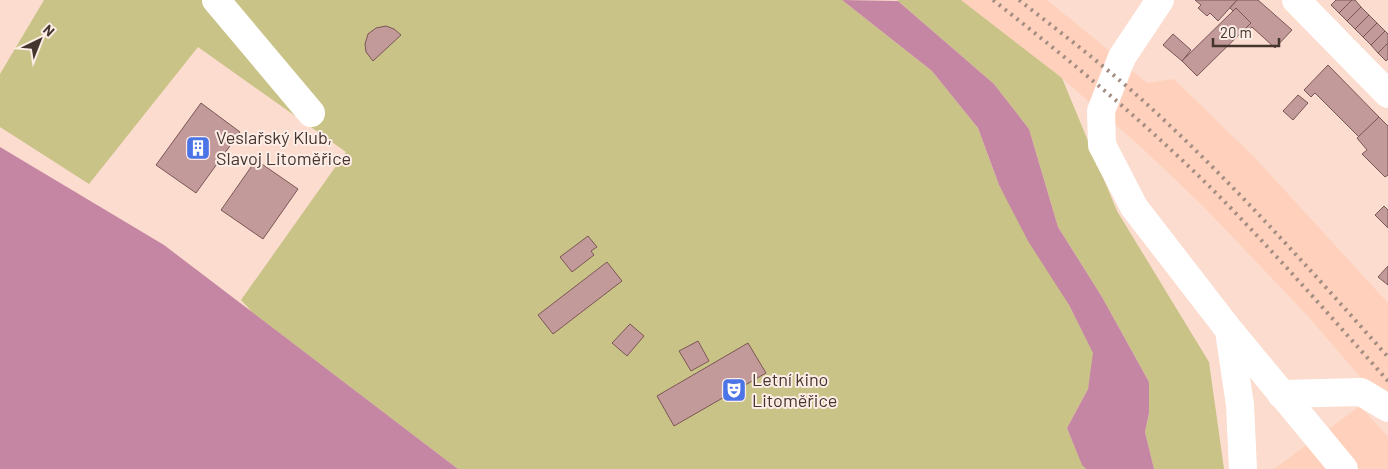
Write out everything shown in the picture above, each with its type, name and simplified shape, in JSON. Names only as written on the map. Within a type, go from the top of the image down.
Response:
[{"type":"street","points":[[216,0],[311,113]]},
{"type":"street","points":[[1160,0],[1122,57],[1101,111],[1102,145],[1134,207],[1229,330],[1344,469]]},
{"type":"street","points":[[1296,0],[1388,94]]},
{"type":"street","points":[[1229,330],[1240,405],[1243,469]]},
{"type":"street","points":[[1281,394],[1361,392],[1388,408]]},
{"type":"shaded area","points":[[44,0],[842,0],[932,71],[978,128],[999,185],[1069,305],[1094,354],[1088,389],[1067,428],[1082,464],[1086,469],[458,469],[253,313],[241,300],[346,152],[198,47],[89,184],[0,127],[0,74]]},
{"type":"shaded area","points":[[842,0],[898,1],[994,84],[1029,129],[1058,227],[1102,297],[1149,382],[1149,413],[1145,432],[1154,469],[1086,469],[1082,465],[1067,428],[1088,389],[1093,353],[1069,305],[1028,241],[999,185],[978,128],[932,71]]},
{"type":"shaded area","points":[[897,0],[961,0],[1062,78],[1117,211],[1209,362],[1224,469],[1154,469],[1145,432],[1149,413],[1149,382],[1102,297],[1058,227],[1029,129],[994,84]]},
{"type":"shaded area","points":[[961,0],[1047,0],[1147,83],[1174,79],[1255,158],[1388,303],[1388,409],[1305,313],[1204,207],[1143,149],[1063,79]]},
{"type":"shaded area","points":[[0,147],[164,245],[458,469],[0,469]]},
{"type":"shaded area","points":[[1360,406],[1388,437],[1388,469],[1274,469]]},
{"type":"building","points":[[1195,0],[1237,0],[1218,21],[1210,13],[1207,16],[1198,8],[1201,5]]},
{"type":"building","points":[[1237,0],[1258,0],[1292,30],[1275,48],[1252,27],[1246,33],[1243,31],[1251,23],[1236,8],[1233,11],[1230,8]]},
{"type":"building","points":[[1336,0],[1352,0],[1339,13],[1331,5]]},
{"type":"building","points":[[1352,0],[1355,0],[1361,7],[1347,21],[1339,13]]},
{"type":"building","points":[[1361,7],[1369,15],[1355,29],[1347,21]]},
{"type":"building","points":[[1236,8],[1251,23],[1197,76],[1182,61]]},
{"type":"building","points":[[1369,15],[1377,23],[1363,37],[1355,29]]},
{"type":"building","points":[[1377,23],[1385,31],[1371,45],[1363,37]]},
{"type":"building","points":[[386,26],[394,29],[401,35],[373,61],[366,52],[365,44],[368,34],[376,28]]},
{"type":"building","points":[[1385,31],[1388,34],[1388,43],[1378,53],[1371,45]]},
{"type":"building","points":[[1173,34],[1191,50],[1182,61],[1163,45]]},
{"type":"building","points":[[1388,43],[1388,59],[1386,61],[1378,53]]},
{"type":"building","points":[[1328,65],[1379,117],[1359,137],[1315,93],[1311,97],[1304,90]]},
{"type":"building","points":[[1298,95],[1308,103],[1293,120],[1283,111]]},
{"type":"building","name":"Veslařský Klub, Slavoj Litoměřice","points":[[201,103],[240,132],[196,193],[156,165]]},
{"type":"building","points":[[1379,117],[1388,126],[1388,175],[1385,177],[1362,154],[1367,150],[1357,138]]},
{"type":"building","points":[[256,160],[298,189],[263,239],[221,210]]},
{"type":"building","points":[[1384,206],[1388,210],[1388,228],[1375,215]]},
{"type":"building","points":[[588,236],[597,247],[591,251],[594,255],[572,272],[560,257]]},
{"type":"building","points":[[607,262],[622,281],[553,334],[538,315]]},
{"type":"building","points":[[1388,266],[1388,285],[1378,277]]},
{"type":"building","points":[[630,324],[644,336],[627,356],[612,343]]},
{"type":"building","points":[[698,341],[709,361],[691,371],[679,351]]},
{"type":"building","points":[[748,343],[766,373],[674,426],[657,396]]},
{"type":"railway","points":[[993,0],[1108,94],[1217,194],[1304,286],[1388,381]]},
{"type":"railway","points":[[1019,0],[1112,74],[1194,149],[1279,236],[1388,357]]},
{"type":"place","name":"Veslařský Klub, Slavoj Litoměřice","points":[[198,148]]},
{"type":"place","name":"Letní kino Litoměřice","points":[[734,390]]}]
